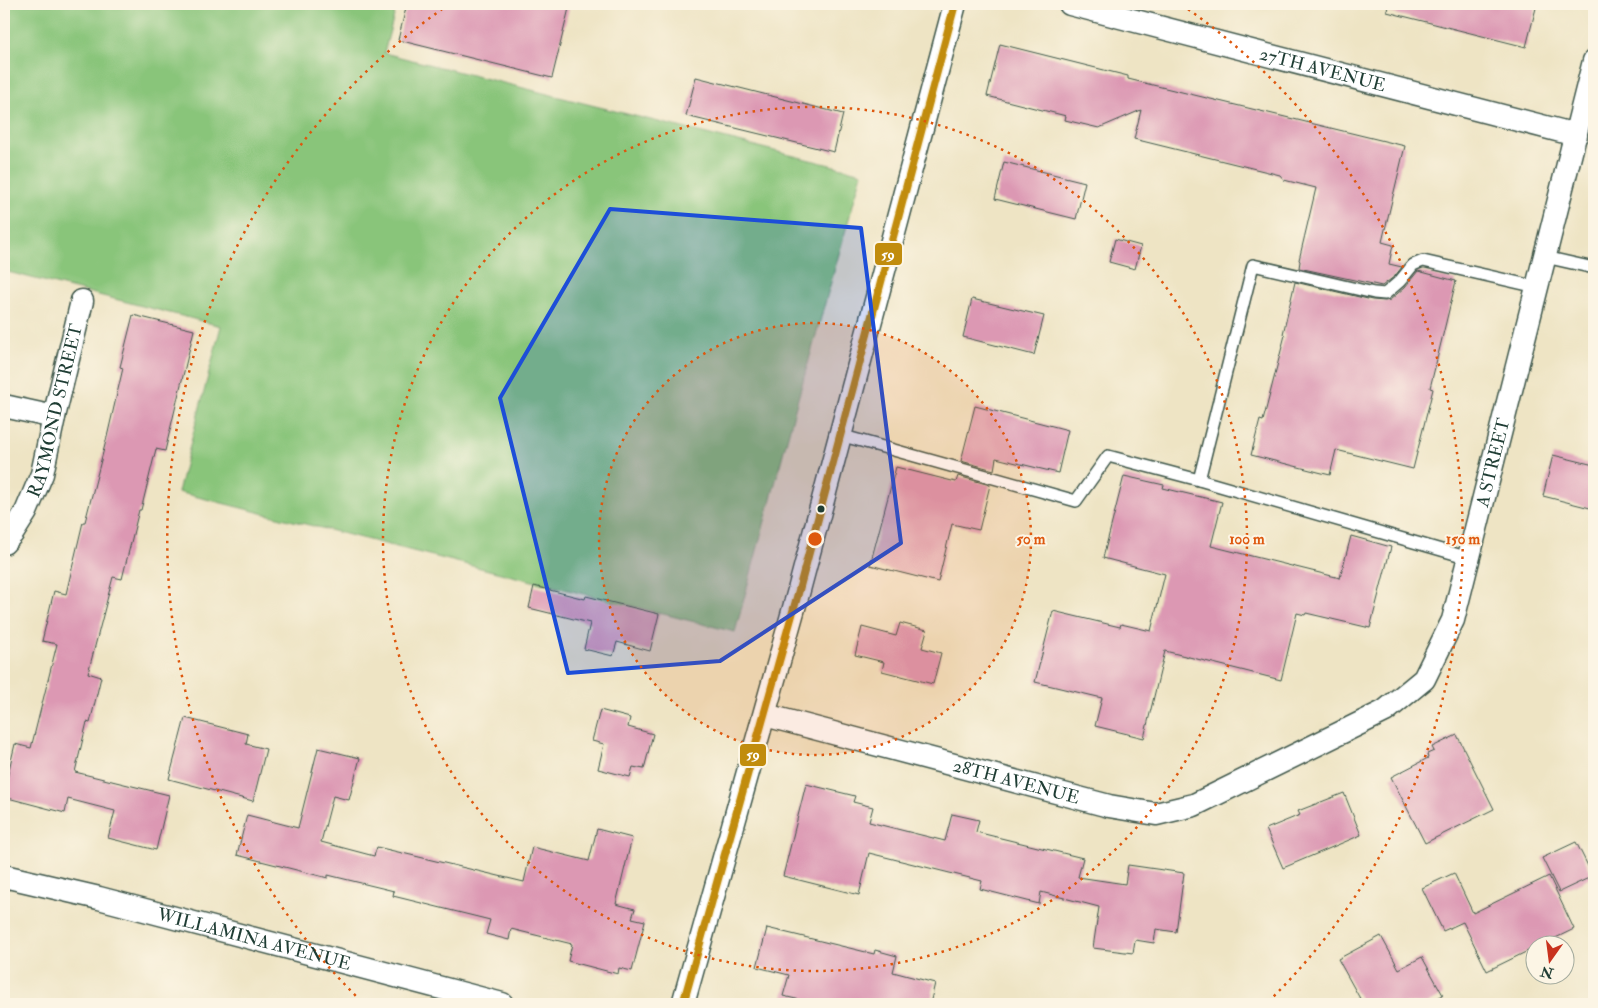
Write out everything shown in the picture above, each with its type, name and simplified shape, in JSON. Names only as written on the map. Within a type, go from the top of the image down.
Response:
[{"type":"street","points":[[683,1004],[765,715],[955,4]]},
{"type":"street","name":"27TH AVENUE","points":[[1070,4],[1576,135]]},
{"type":"street","name":"A STREET","points":[[1264,771],[1385,711],[1424,679],[1453,620],[1594,61]]},
{"type":"street","name":"RAYMOND STREET","points":[[4,543],[26,512],[42,474],[82,301]]},
{"type":"street","points":[[4,406],[54,416]]},
{"type":"street","name":"28TH AVENUE","points":[[765,715],[1109,806],[1156,814],[1194,805],[1264,771]]},
{"type":"street","name":"WILLAMINA AVENUE","points":[[4,876],[98,898],[502,1004]]},
{"type":"lane","points":[[1545,257],[1594,268]]},
{"type":"lane","points":[[1199,480],[1253,265],[1385,294],[1400,281],[1413,265],[1423,261],[1537,287]]},
{"type":"lane","points":[[840,436],[1076,501],[1108,456],[1199,480],[1469,558]]},
{"type":"highlighted area","points":[[610,209],[861,228],[901,543],[720,661],[568,673],[500,398]]},
{"type":"green space","points":[[4,4],[397,4],[384,53],[862,173],[797,402],[735,632],[178,492],[221,326],[4,271]]},
{"type":"building","points":[[407,4],[570,4],[552,78],[398,40]]},
{"type":"building","points":[[1388,4],[1537,4],[1526,47],[1387,12]]},
{"type":"building","points":[[1000,44],[1128,76],[1128,79],[1405,146],[1382,242],[1393,245],[1389,264],[1402,267],[1395,276],[1382,286],[1299,268],[1299,260],[1316,188],[1284,180],[1280,175],[1134,139],[1141,110],[1099,128],[1065,120],[1066,116],[987,96]]},
{"type":"building","points":[[696,77],[843,114],[834,152],[686,116]]},
{"type":"building","points":[[1004,162],[1085,182],[1076,219],[995,199]]},
{"type":"building","points":[[1115,239],[1141,246],[1135,269],[1109,262]]},
{"type":"building","points":[[1418,271],[1456,281],[1430,388],[1433,389],[1413,469],[1336,450],[1330,475],[1251,455],[1260,420],[1263,421],[1285,335],[1283,334],[1295,282],[1372,300],[1385,301],[1390,300],[1405,287]]},
{"type":"building","points":[[972,299],[1044,316],[1034,355],[963,337]]},
{"type":"building","points":[[133,315],[194,330],[165,451],[156,449],[122,579],[113,577],[88,673],[101,677],[90,723],[87,722],[75,772],[169,795],[156,850],[108,838],[115,811],[68,799],[65,813],[4,797],[15,744],[31,748],[57,644],[42,641],[54,591],[66,594],[83,522],[85,522],[107,437],[123,368],[120,367]]},
{"type":"building","points":[[975,406],[1068,430],[1058,473],[996,458],[994,470],[961,461]]},
{"type":"building","points":[[1553,455],[1594,465],[1594,509],[1543,496]]},
{"type":"building","points":[[896,467],[956,482],[958,476],[990,485],[979,530],[952,524],[938,582],[870,565]]},
{"type":"building","points":[[1124,476],[1164,485],[1163,488],[1222,502],[1211,546],[1340,578],[1351,536],[1391,547],[1370,628],[1306,613],[1305,615],[1297,613],[1281,680],[1165,651],[1144,738],[1095,726],[1102,698],[1035,682],[1053,611],[1120,627],[1121,624],[1151,631],[1165,574],[1103,558]]},
{"type":"building","points":[[534,586],[585,599],[586,596],[659,614],[650,651],[617,642],[613,656],[584,649],[590,623],[529,608]]},
{"type":"building","points":[[900,623],[927,630],[922,648],[941,653],[933,684],[882,671],[884,662],[855,655],[862,627],[896,636]]},
{"type":"building","points":[[600,710],[630,718],[628,727],[653,734],[644,769],[633,767],[630,777],[598,769],[604,744],[592,741]]},
{"type":"building","points":[[185,718],[248,734],[246,744],[266,749],[253,801],[169,779]]},
{"type":"building","points":[[1457,735],[1494,809],[1425,843],[1391,777],[1428,758],[1427,754],[1434,751],[1432,747]]},
{"type":"building","points":[[318,748],[360,758],[349,800],[333,796],[321,842],[374,856],[377,847],[524,882],[532,847],[589,861],[597,829],[632,838],[616,904],[635,909],[632,918],[645,921],[632,971],[619,968],[618,974],[568,961],[572,944],[511,929],[509,940],[486,934],[490,920],[393,896],[394,891],[328,875],[328,878],[237,855],[247,815],[298,828]]},
{"type":"building","points":[[806,784],[855,796],[853,802],[873,807],[869,822],[945,841],[952,814],[979,820],[976,832],[1083,858],[1078,877],[1125,884],[1128,865],[1184,873],[1176,932],[1156,929],[1154,943],[1135,940],[1133,953],[1093,948],[1099,907],[1041,892],[1039,904],[980,889],[982,881],[869,853],[859,895],[783,876]]},
{"type":"building","points":[[1344,793],[1361,835],[1283,868],[1266,829],[1300,815],[1298,811]]},
{"type":"building","points":[[1576,842],[1593,876],[1559,892],[1542,858]]},
{"type":"building","points":[[1454,873],[1473,913],[1549,876],[1574,929],[1560,936],[1526,936],[1526,952],[1487,971],[1463,922],[1443,931],[1422,888]]},
{"type":"building","points":[[767,928],[874,954],[875,950],[897,956],[893,972],[935,983],[930,1004],[818,1004],[783,996],[789,975],[757,967]]},
{"type":"building","points":[[1381,936],[1399,969],[1422,957],[1443,995],[1427,1004],[1363,1004],[1338,959]]},
{"type":"transit line","name":"59","points":[[683,1004],[799,590],[955,4]]}]
